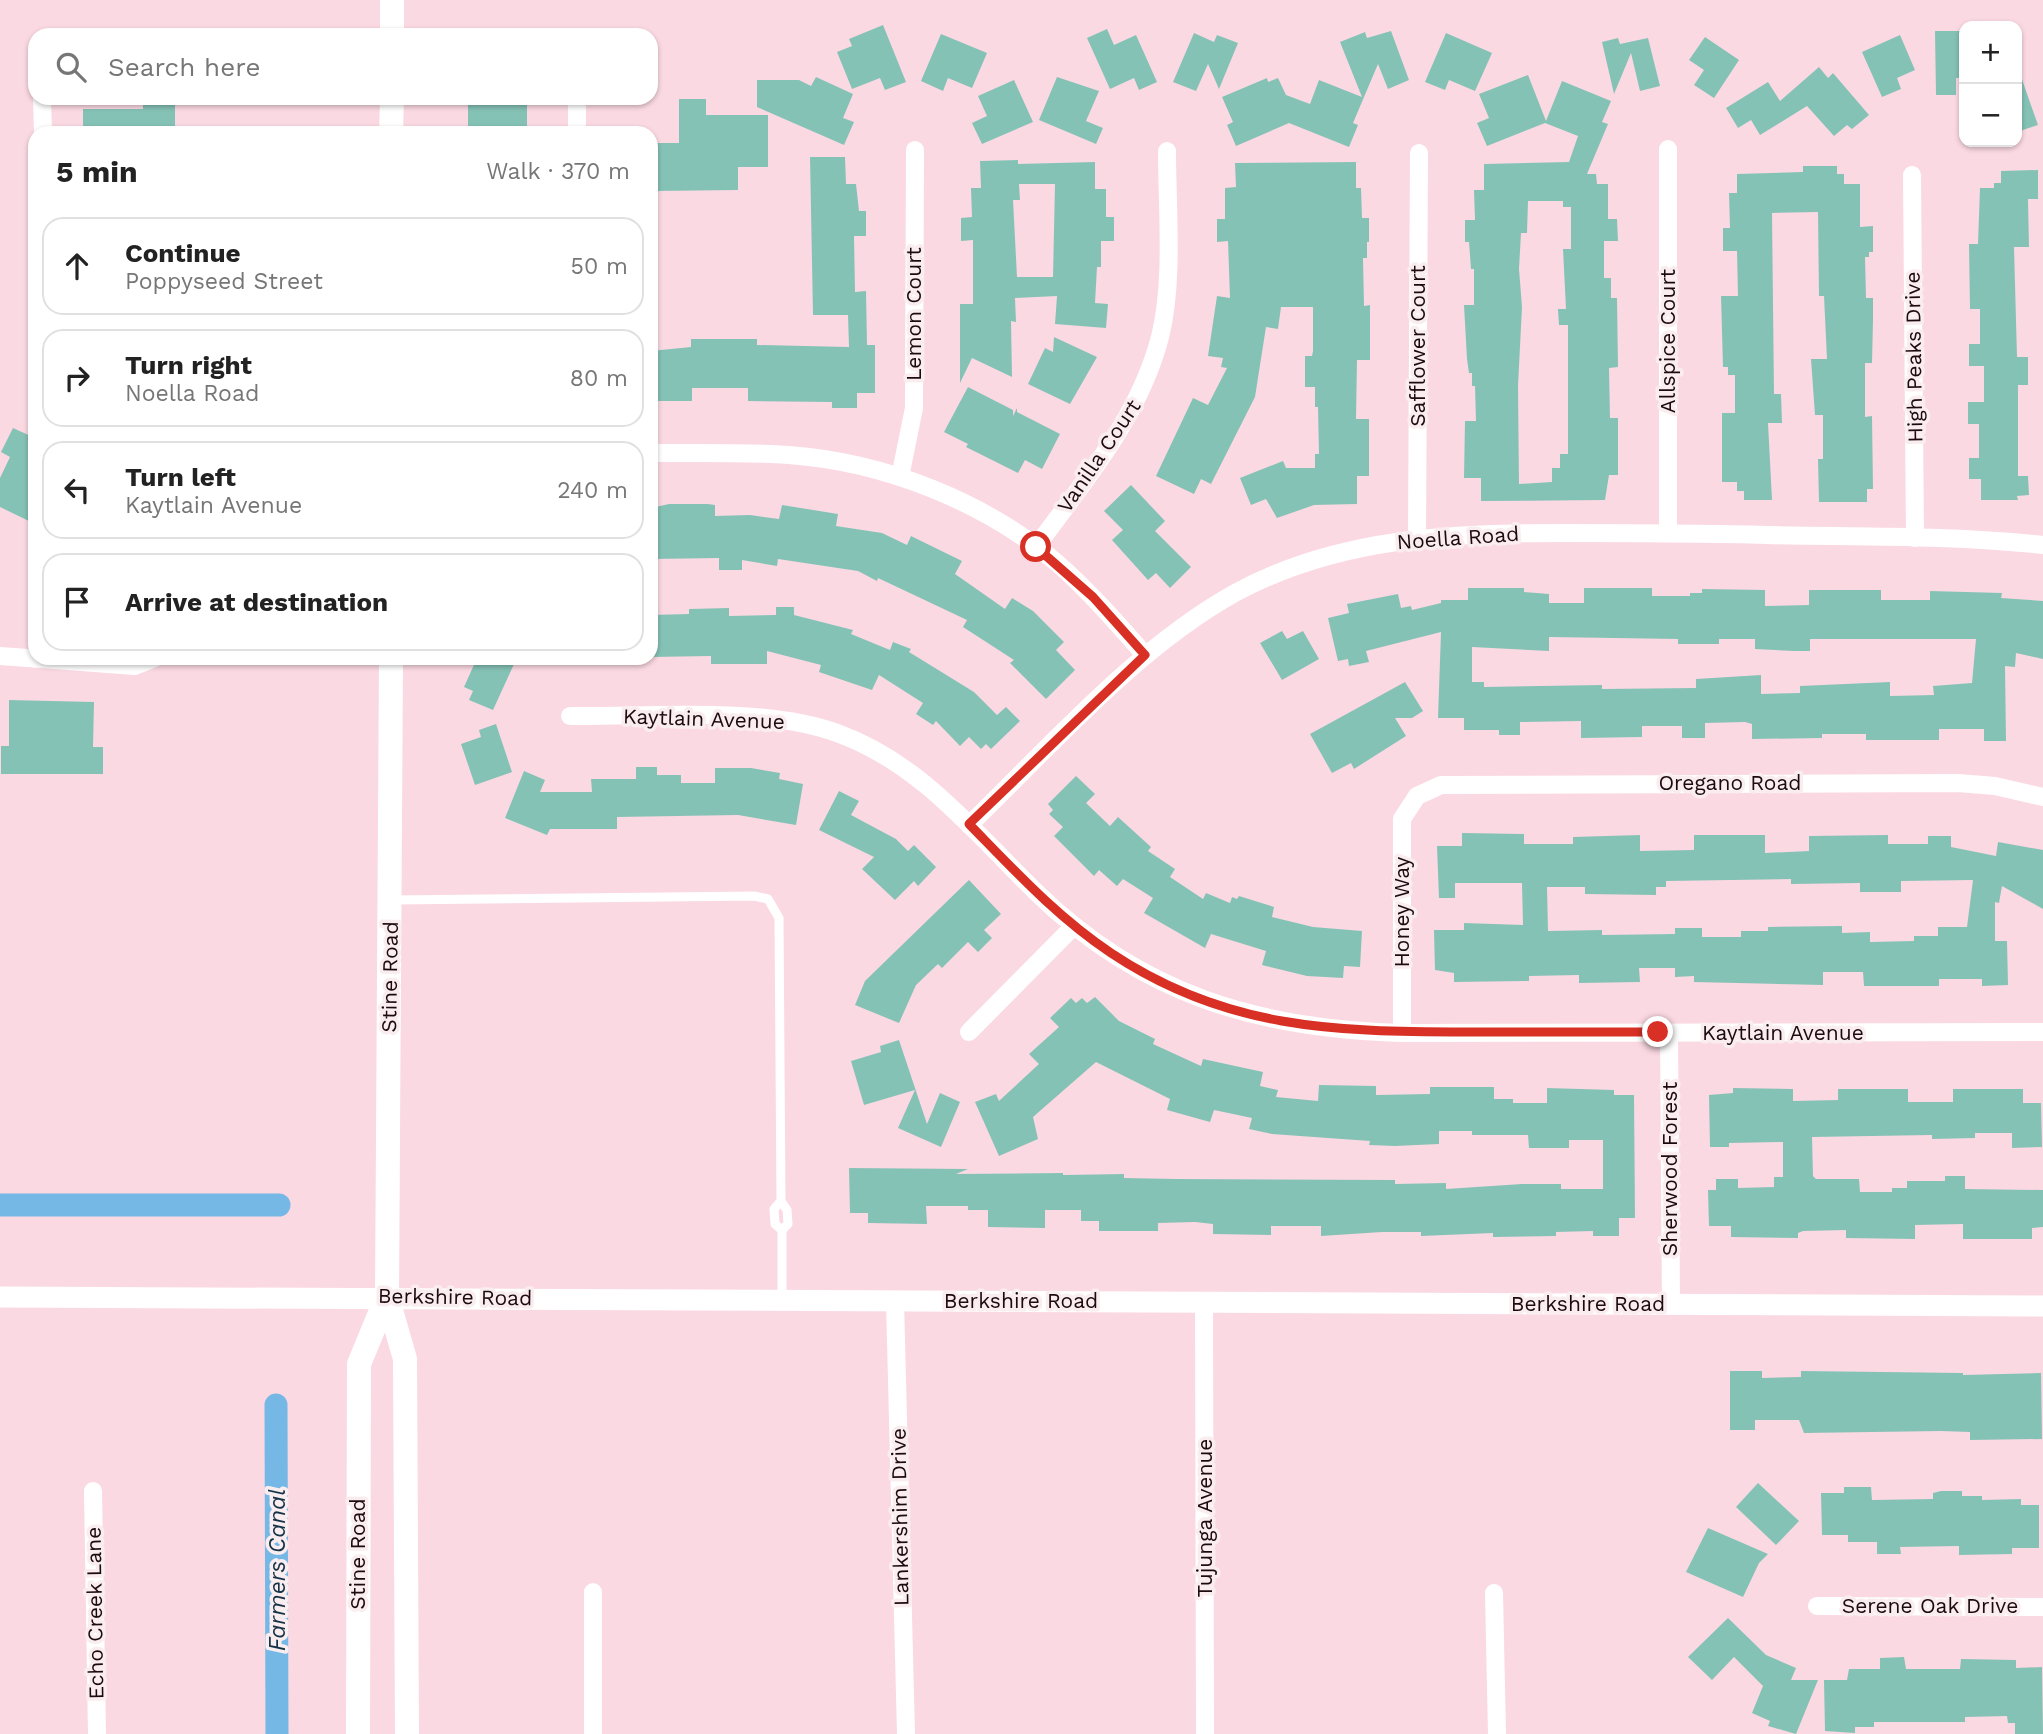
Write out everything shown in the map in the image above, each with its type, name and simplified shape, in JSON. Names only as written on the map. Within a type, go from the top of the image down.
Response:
[{"type":"main road","points":[[392,0],[392,28]]},
{"type":"main road","points":[[391,126],[392,105]]},
{"type":"main road","name":"Stine Road","points":[[391,665],[387,1296],[405,1359],[407,1734]]},
{"type":"main road","name":"Stine Road","points":[[358,1734],[359,1364],[387,1296]]},
{"type":"street","points":[[42,105],[43,126]]},
{"type":"street","points":[[577,105],[577,126]]},
{"type":"street","name":"Allspice Court","points":[[1668,149],[1668,533]]},
{"type":"street","name":"Lemon Court","points":[[900,477],[914,408],[915,150]]},
{"type":"street","name":"Vanilla Court","points":[[1036,547],[1117,436],[1147,379],[1160,335],[1166,295],[1167,151]]},
{"type":"street","name":"Safflower Court","points":[[1418,538],[1419,153]]},
{"type":"street","name":"High Peaks Drive","points":[[1912,175],[1915,538]]},
{"type":"street","points":[[658,453],[792,455],[842,462],[900,477],[947,495],[992,518],[1036,547],[1093,597],[1145,655]]},
{"type":"street","name":"Noella Road","points":[[969,824],[1145,655],[1192,619],[1236,593],[1280,572],[1369,546],[1463,533],[1668,533],[1915,538],[2043,545]]},
{"type":"street","points":[[0,656],[28,658]]},
{"type":"street","name":"Kaytlain Avenue","points":[[570,716],[757,717],[823,729],[869,746],[928,785],[1074,926],[1155,979],[1242,1014],[1291,1025],[1341,1031],[1402,1032],[2043,1032]]},
{"type":"street","name":"Oregano Road","points":[[1417,796],[1441,785],[1471,783],[1958,783],[1995,786],[2043,797]]},
{"type":"street","name":"Honey Way","points":[[1402,1032],[1402,818],[1417,796]]},
{"type":"street","points":[[969,1031],[1074,926]]},
{"type":"street","name":"Sherwood Forest","points":[[1669,1034],[1671,1305]]},
{"type":"street","name":"Berkshire Road","points":[[0,1297],[387,1296],[782,1301],[2043,1307]]},
{"type":"street","name":"Lankershim Drive","points":[[895,1301],[906,1734]]},
{"type":"street","name":"Tujunga Avenue","points":[[1204,1302],[1205,1734]]},
{"type":"street","name":"Echo Creek Lane","points":[[93,1491],[97,1734]]},
{"type":"street","points":[[593,1592],[593,1734]]},
{"type":"street","points":[[1493,1593],[1497,1734]]},
{"type":"street","name":"Serene Oak Drive","points":[[1817,1606],[2043,1607]]},
{"type":"lane","points":[[391,900],[754,896],[768,899],[779,918],[781,1202],[774,1209],[775,1224],[782,1230],[782,1301]]},
{"type":"building","points":[[883,25],[906,82],[885,90],[880,78],[852,89],[837,52],[852,46],[849,39]]},
{"type":"building","points":[[1107,29],[1114,45],[1136,35],[1157,82],[1139,90],[1134,78],[1110,89],[1087,38]]},
{"type":"building","points":[[1391,31],[1409,80],[1388,89],[1378,64],[1353,123],[1358,125],[1349,147],[1289,123],[1236,146],[1227,125],[1233,122],[1222,97],[1267,78],[1268,82],[1278,78],[1286,95],[1310,104],[1319,80],[1362,97],[1340,42],[1365,32],[1367,38]]},
{"type":"building","points":[[1935,31],[1959,31],[1959,78],[1956,78],[1956,95],[1936,95]]},
{"type":"building","points":[[1194,33],[1214,42],[1217,35],[1238,43],[1219,89],[1208,64],[1196,91],[1173,82]]},
{"type":"building","points":[[1446,33],[1492,53],[1475,91],[1449,80],[1445,90],[1425,82]]},
{"type":"building","points":[[941,34],[987,53],[972,88],[948,78],[943,91],[921,81]]},
{"type":"building","points":[[1900,35],[1915,70],[1897,78],[1901,89],[1882,97],[1862,52]]},
{"type":"building","points":[[1705,37],[1739,60],[1714,98],[1694,85],[1704,70],[1689,60]]},
{"type":"building","points":[[1618,38],[1620,44],[1648,38],[1660,86],[1640,91],[1631,53],[1614,94],[1602,42]]},
{"type":"building","points":[[1819,67],[1828,78],[1833,73],[1869,115],[1852,129],[1847,125],[1834,136],[1807,106],[1760,135],[1751,120],[1738,128],[1726,108],[1768,82],[1780,101]]},
{"type":"building","points":[[1528,75],[1546,121],[1562,81],[1611,101],[1602,122],[1608,124],[1587,174],[1596,174],[1597,184],[1608,184],[1608,219],[1617,219],[1618,241],[1604,241],[1604,278],[1611,278],[1611,298],[1617,298],[1618,367],[1609,368],[1610,418],[1618,418],[1618,475],[1609,475],[1605,500],[1481,501],[1481,478],[1464,478],[1465,421],[1476,421],[1475,386],[1472,386],[1472,373],[1469,373],[1467,359],[1464,305],[1474,305],[1474,269],[1471,269],[1469,242],[1465,242],[1465,220],[1475,220],[1474,190],[1484,190],[1484,164],[1569,162],[1578,136],[1545,123],[1487,146],[1477,123],[1489,118],[1479,94]],"holes":[[[1528,201],[1563,201],[1563,207],[1571,207],[1571,249],[1563,249],[1566,309],[1558,309],[1559,325],[1568,325],[1568,454],[1560,454],[1560,468],[1552,468],[1552,482],[1519,484],[1521,233],[1527,233]]]},
{"type":"building","points":[[816,77],[853,94],[843,118],[854,122],[844,145],[757,107],[757,80],[799,80],[811,86]]},
{"type":"building","points":[[1057,77],[1099,91],[1086,121],[1103,128],[1096,144],[1039,120]]},
{"type":"building","points":[[1014,80],[1033,122],[982,144],[972,123],[987,116],[978,96]]},
{"type":"building","points":[[2022,80],[2038,125],[2022,130]]},
{"type":"building","points":[[679,99],[706,99],[706,115],[768,115],[768,167],[738,167],[738,190],[658,191],[658,143],[679,143]]},
{"type":"building","points":[[143,105],[175,105],[175,126],[83,126],[83,109],[143,109]]},
{"type":"building","points":[[468,105],[527,105],[527,126],[468,126]]},
{"type":"building","points":[[810,157],[845,157],[846,184],[856,184],[859,211],[866,211],[866,236],[854,236],[855,292],[866,291],[867,345],[875,345],[875,393],[857,393],[857,408],[832,408],[832,402],[748,401],[748,388],[692,388],[692,401],[658,401],[658,350],[691,347],[691,339],[757,339],[757,345],[849,347],[848,315],[813,315]]},
{"type":"building","points":[[1018,160],[1018,164],[1095,162],[1095,189],[1106,189],[1106,217],[1114,217],[1114,241],[1101,241],[1101,267],[1097,267],[1095,303],[1108,304],[1106,328],[1055,324],[1057,296],[1015,298],[1016,322],[1011,321],[1012,377],[972,358],[960,383],[960,304],[973,304],[973,240],[961,241],[961,218],[972,217],[971,188],[981,188],[980,161]],"holes":[[[1019,184],[1055,184],[1053,277],[1017,277],[1013,200],[1020,200]]]},
{"type":"building","points":[[1356,162],[1356,188],[1361,188],[1362,218],[1369,218],[1367,258],[1363,258],[1364,306],[1370,305],[1370,360],[1357,360],[1356,419],[1369,419],[1369,476],[1357,476],[1357,504],[1314,505],[1277,518],[1266,499],[1251,505],[1240,478],[1283,461],[1286,468],[1315,468],[1315,454],[1319,454],[1318,407],[1315,407],[1315,387],[1305,387],[1305,356],[1312,356],[1313,351],[1313,307],[1281,307],[1278,329],[1266,327],[1255,397],[1211,484],[1201,479],[1194,494],[1156,476],[1193,398],[1208,405],[1227,368],[1221,367],[1223,358],[1208,356],[1217,296],[1230,298],[1228,241],[1217,242],[1217,219],[1225,219],[1225,188],[1236,187],[1235,163]]},
{"type":"building","points":[[1803,166],[1837,166],[1837,174],[1844,174],[1844,184],[1860,184],[1860,227],[1873,226],[1873,252],[1869,252],[1869,257],[1865,257],[1866,298],[1873,298],[1872,363],[1865,363],[1865,417],[1872,416],[1873,489],[1867,489],[1867,502],[1819,502],[1818,459],[1823,459],[1823,415],[1815,415],[1811,359],[1827,359],[1824,296],[1819,296],[1818,212],[1772,213],[1774,394],[1781,394],[1782,423],[1768,423],[1772,500],[1744,500],[1744,491],[1737,491],[1737,482],[1722,482],[1722,413],[1735,413],[1735,375],[1728,375],[1728,367],[1723,367],[1721,296],[1738,296],[1737,251],[1723,251],[1723,228],[1730,228],[1729,193],[1737,193],[1737,174],[1803,172]]},
{"type":"building","points":[[2038,170],[2038,199],[2028,199],[2029,247],[2014,247],[2017,357],[2028,357],[2028,385],[2018,385],[2018,476],[2028,476],[2029,495],[2017,496],[2018,500],[1981,500],[1981,479],[1969,479],[1969,458],[1979,458],[1979,424],[1968,424],[1968,402],[1984,402],[1984,366],[1969,366],[1969,344],[1980,344],[1980,309],[1970,309],[1969,244],[1978,244],[1980,188],[1994,188],[1994,183],[2001,183],[2001,171]]},
{"type":"building","points":[[1054,337],[1097,357],[1070,404],[1028,384],[1045,348],[1053,352]]},
{"type":"building","points":[[968,387],[1013,410],[1013,416],[1017,408],[1017,412],[1060,434],[1042,469],[1025,460],[1018,473],[966,447],[968,444],[944,432]]},
{"type":"building","points":[[13,428],[28,435],[28,521],[0,507],[0,478],[10,457],[1,452]]},
{"type":"building","points":[[1131,485],[1165,521],[1155,531],[1191,567],[1170,588],[1156,573],[1148,580],[1112,540],[1123,530],[1104,511]]},
{"type":"building","points":[[708,504],[715,505],[715,516],[750,515],[779,519],[782,505],[838,514],[836,526],[882,533],[907,545],[911,536],[962,561],[955,574],[1005,609],[1012,598],[1033,611],[1064,642],[1056,650],[1075,670],[1046,699],[1010,663],[1014,660],[963,627],[967,620],[858,571],[778,559],[777,566],[742,560],[742,570],[719,570],[719,558],[658,559],[658,506]]},
{"type":"building","points":[[1468,588],[1524,588],[1524,592],[1549,594],[1549,603],[1584,603],[1584,588],[1652,588],[1652,596],[1690,596],[1690,593],[1702,593],[1702,589],[1765,590],[1765,606],[1809,605],[1809,590],[1881,590],[1881,600],[1930,600],[1930,591],[2002,593],[2001,598],[2043,601],[2043,659],[2016,653],[2015,667],[2005,666],[2006,741],[1984,741],[1984,729],[1939,729],[1939,740],[1866,740],[1866,734],[1752,739],[1752,724],[1745,722],[1705,723],[1705,738],[1682,738],[1682,726],[1642,726],[1642,737],[1581,738],[1581,721],[1520,722],[1520,735],[1499,735],[1499,730],[1464,730],[1464,718],[1438,718],[1441,632],[1366,651],[1369,662],[1349,666],[1348,659],[1338,661],[1328,618],[1349,613],[1347,604],[1398,594],[1401,608],[1411,606],[1412,610],[1441,603],[1441,600],[1468,600]],"holes":[[[1549,637],[1678,639],[1678,644],[1719,644],[1719,639],[1755,639],[1755,649],[1794,651],[1810,651],[1810,639],[1976,639],[1972,683],[1933,686],[1934,695],[1890,696],[1890,682],[1800,686],[1800,693],[1761,694],[1761,675],[1696,679],[1696,688],[1602,689],[1602,685],[1484,687],[1484,682],[1472,682],[1472,647],[1549,651]]]},
{"type":"building","points":[[776,607],[794,607],[794,615],[853,630],[851,634],[890,650],[893,642],[911,649],[909,652],[974,692],[997,715],[1006,707],[1020,721],[991,749],[986,744],[981,749],[969,737],[960,746],[936,721],[933,725],[916,714],[923,703],[879,675],[872,690],[819,672],[821,665],[767,651],[767,664],[711,664],[711,656],[658,657],[658,615],[689,614],[689,609],[729,608],[729,616],[776,615]]},
{"type":"building","points":[[1282,631],[1287,639],[1303,631],[1319,659],[1282,680],[1260,643]]},
{"type":"building","points":[[474,665],[514,665],[493,710],[469,700],[473,691],[464,687]]},
{"type":"building","points":[[1405,682],[1423,711],[1412,718],[1395,718],[1406,736],[1354,769],[1351,763],[1332,773],[1310,734]]},
{"type":"building","points":[[9,700],[94,702],[93,747],[103,747],[103,774],[1,774],[1,746],[9,746]]},
{"type":"building","points":[[496,724],[512,772],[475,785],[461,744],[481,737],[479,730]]},
{"type":"building","points":[[636,767],[657,767],[657,775],[681,775],[681,783],[715,783],[715,768],[751,768],[780,773],[779,779],[803,784],[796,825],[738,815],[617,817],[617,829],[550,829],[547,835],[505,818],[524,771],[545,780],[540,792],[592,792],[591,779],[636,779]]},
{"type":"building","points":[[1076,776],[1095,794],[1086,803],[1110,826],[1118,817],[1151,847],[1148,851],[1175,869],[1170,877],[1203,899],[1206,893],[1230,903],[1232,897],[1237,899],[1239,896],[1274,907],[1272,917],[1313,927],[1362,931],[1360,967],[1344,966],[1343,978],[1307,976],[1262,965],[1266,951],[1211,934],[1205,948],[1144,913],[1153,898],[1123,879],[1117,886],[1099,870],[1094,876],[1054,836],[1063,827],[1049,814],[1053,810],[1048,804]]},
{"type":"building","points":[[839,791],[859,801],[851,815],[896,839],[908,851],[914,845],[936,867],[918,886],[914,881],[895,900],[862,869],[874,857],[819,830]]},
{"type":"building","points":[[1462,833],[1524,834],[1524,844],[1573,844],[1573,837],[1640,835],[1640,851],[1694,850],[1694,835],[1765,835],[1765,853],[1809,851],[1809,836],[1888,835],[1888,844],[1928,844],[1928,836],[1951,836],[1951,847],[1996,856],[1998,842],[2043,850],[2043,909],[2002,886],[1999,903],[1995,902],[1995,941],[2007,941],[2008,985],[1982,986],[1982,979],[1939,979],[1939,986],[1864,986],[1863,972],[1823,972],[1823,985],[1694,982],[1694,976],[1675,977],[1675,968],[1639,968],[1640,982],[1579,983],[1579,975],[1529,976],[1529,981],[1454,982],[1454,973],[1435,970],[1434,930],[1464,930],[1464,923],[1523,925],[1522,883],[1455,883],[1455,898],[1439,898],[1437,846],[1462,846]],"holes":[[[1791,879],[1791,884],[1860,883],[1860,892],[1901,892],[1901,881],[1973,880],[1967,927],[1938,927],[1938,936],[1914,936],[1914,941],[1870,942],[1870,932],[1842,933],[1842,926],[1768,927],[1768,931],[1741,931],[1741,937],[1702,937],[1702,928],[1675,928],[1675,934],[1602,935],[1602,930],[1548,931],[1547,887],[1585,887],[1585,894],[1656,895],[1656,887],[1666,887],[1666,881]]]},
{"type":"building","points":[[969,880],[1001,914],[984,930],[992,938],[978,952],[968,942],[942,968],[938,964],[916,985],[899,1023],[855,1005],[865,981]]},
{"type":"building","points":[[1095,997],[1119,1021],[1155,1039],[1153,1044],[1201,1066],[1203,1059],[1263,1072],[1260,1086],[1278,1090],[1276,1097],[1318,1101],[1319,1085],[1376,1086],[1376,1095],[1430,1094],[1430,1087],[1494,1087],[1494,1099],[1513,1099],[1513,1103],[1547,1103],[1547,1088],[1614,1090],[1614,1095],[1634,1095],[1635,1218],[1619,1218],[1619,1236],[1593,1236],[1593,1231],[1556,1232],[1556,1236],[1493,1237],[1493,1233],[1421,1236],[1421,1232],[1382,1232],[1321,1236],[1321,1226],[1271,1226],[1271,1235],[1213,1234],[1213,1224],[1195,1222],[1158,1223],[1158,1231],[1099,1231],[1099,1221],[1081,1221],[1081,1210],[1045,1210],[1045,1228],[988,1227],[988,1210],[968,1210],[968,1206],[926,1206],[927,1224],[868,1223],[868,1213],[850,1213],[849,1168],[968,1169],[956,1174],[1124,1174],[1124,1178],[1395,1180],[1395,1184],[1446,1183],[1446,1189],[1561,1184],[1561,1189],[1603,1189],[1603,1140],[1569,1140],[1569,1148],[1529,1148],[1528,1135],[1472,1135],[1472,1131],[1439,1131],[1439,1144],[1395,1146],[1369,1145],[1370,1141],[1272,1134],[1249,1129],[1252,1118],[1214,1110],[1210,1122],[1167,1110],[1170,1099],[1096,1062],[1033,1117],[1038,1139],[999,1156],[975,1102],[996,1094],[999,1101],[1039,1064],[1029,1054],[1059,1027],[1050,1018],[1071,998],[1076,1003],[1082,998],[1087,1003]]},
{"type":"building","points":[[899,1040],[927,1124],[940,1093],[960,1102],[941,1147],[898,1128],[915,1090],[864,1105],[851,1061],[881,1052],[880,1046]]},
{"type":"building","points":[[1733,1088],[1793,1089],[1793,1101],[1838,1100],[1838,1089],[1908,1089],[1908,1102],[1953,1102],[1953,1089],[2023,1089],[2023,1103],[2041,1103],[2042,1147],[2012,1148],[2012,1133],[1975,1133],[1975,1138],[1932,1139],[1932,1135],[1812,1137],[1813,1176],[1816,1179],[1859,1179],[1860,1192],[1892,1192],[1892,1188],[1907,1188],[1907,1181],[1945,1181],[1945,1176],[1965,1176],[1965,1189],[2043,1190],[2043,1227],[2032,1228],[2032,1239],[1963,1239],[1963,1224],[1915,1225],[1915,1239],[1846,1238],[1846,1230],[1803,1231],[1798,1233],[1798,1238],[1731,1237],[1731,1226],[1709,1226],[1708,1190],[1716,1190],[1716,1179],[1738,1179],[1738,1188],[1774,1187],[1774,1177],[1783,1177],[1783,1142],[1729,1143],[1729,1147],[1710,1147],[1709,1095],[1733,1093]]},
{"type":"building","points":[[1730,1371],[1762,1371],[1762,1378],[1801,1377],[1801,1371],[1963,1375],[2041,1373],[2042,1439],[1970,1440],[1970,1432],[1941,1431],[1804,1433],[1799,1420],[1755,1420],[1755,1430],[1730,1430]]},
{"type":"building","points":[[1758,1483],[1799,1521],[1776,1545],[1736,1507]]},
{"type":"building","points":[[1844,1487],[1871,1487],[1872,1500],[1933,1499],[1933,1493],[1941,1491],[1962,1491],[1962,1496],[1982,1496],[1982,1500],[2021,1499],[2021,1505],[2039,1505],[2039,1548],[2012,1548],[2012,1554],[1959,1555],[1959,1546],[1900,1547],[1901,1554],[1877,1554],[1877,1542],[1848,1542],[1848,1535],[1822,1535],[1821,1493],[1844,1493]]},
{"type":"building","points":[[1708,1528],[1768,1554],[1759,1563],[1743,1597],[1686,1572]]},
{"type":"building","points":[[1728,1618],[1766,1655],[1796,1668],[1791,1680],[1818,1680],[1796,1734],[1768,1726],[1770,1721],[1752,1713],[1763,1686],[1734,1657],[1712,1680],[1688,1657]]},
{"type":"building","points":[[1904,1657],[1906,1669],[1960,1669],[1961,1659],[2016,1660],[2016,1668],[2042,1667],[2043,1734],[2015,1734],[2015,1723],[2008,1723],[2007,1716],[1965,1717],[1965,1722],[1874,1722],[1874,1727],[1855,1727],[1855,1733],[1825,1731],[1824,1680],[1847,1680],[1849,1669],[1880,1669],[1880,1658]]},
{"type":"waterway","name":"Farmers Canal","points":[[0,1205],[279,1205]]},
{"type":"waterway","name":"Farmers Canal","points":[[276,1405],[277,1734]]},
{"type":"route","points":[[1036,547],[1093,597],[1145,655],[969,824],[1039,895],[1074,926],[1155,979],[1193,997],[1242,1014],[1291,1025],[1341,1031],[1658,1032]]}]
